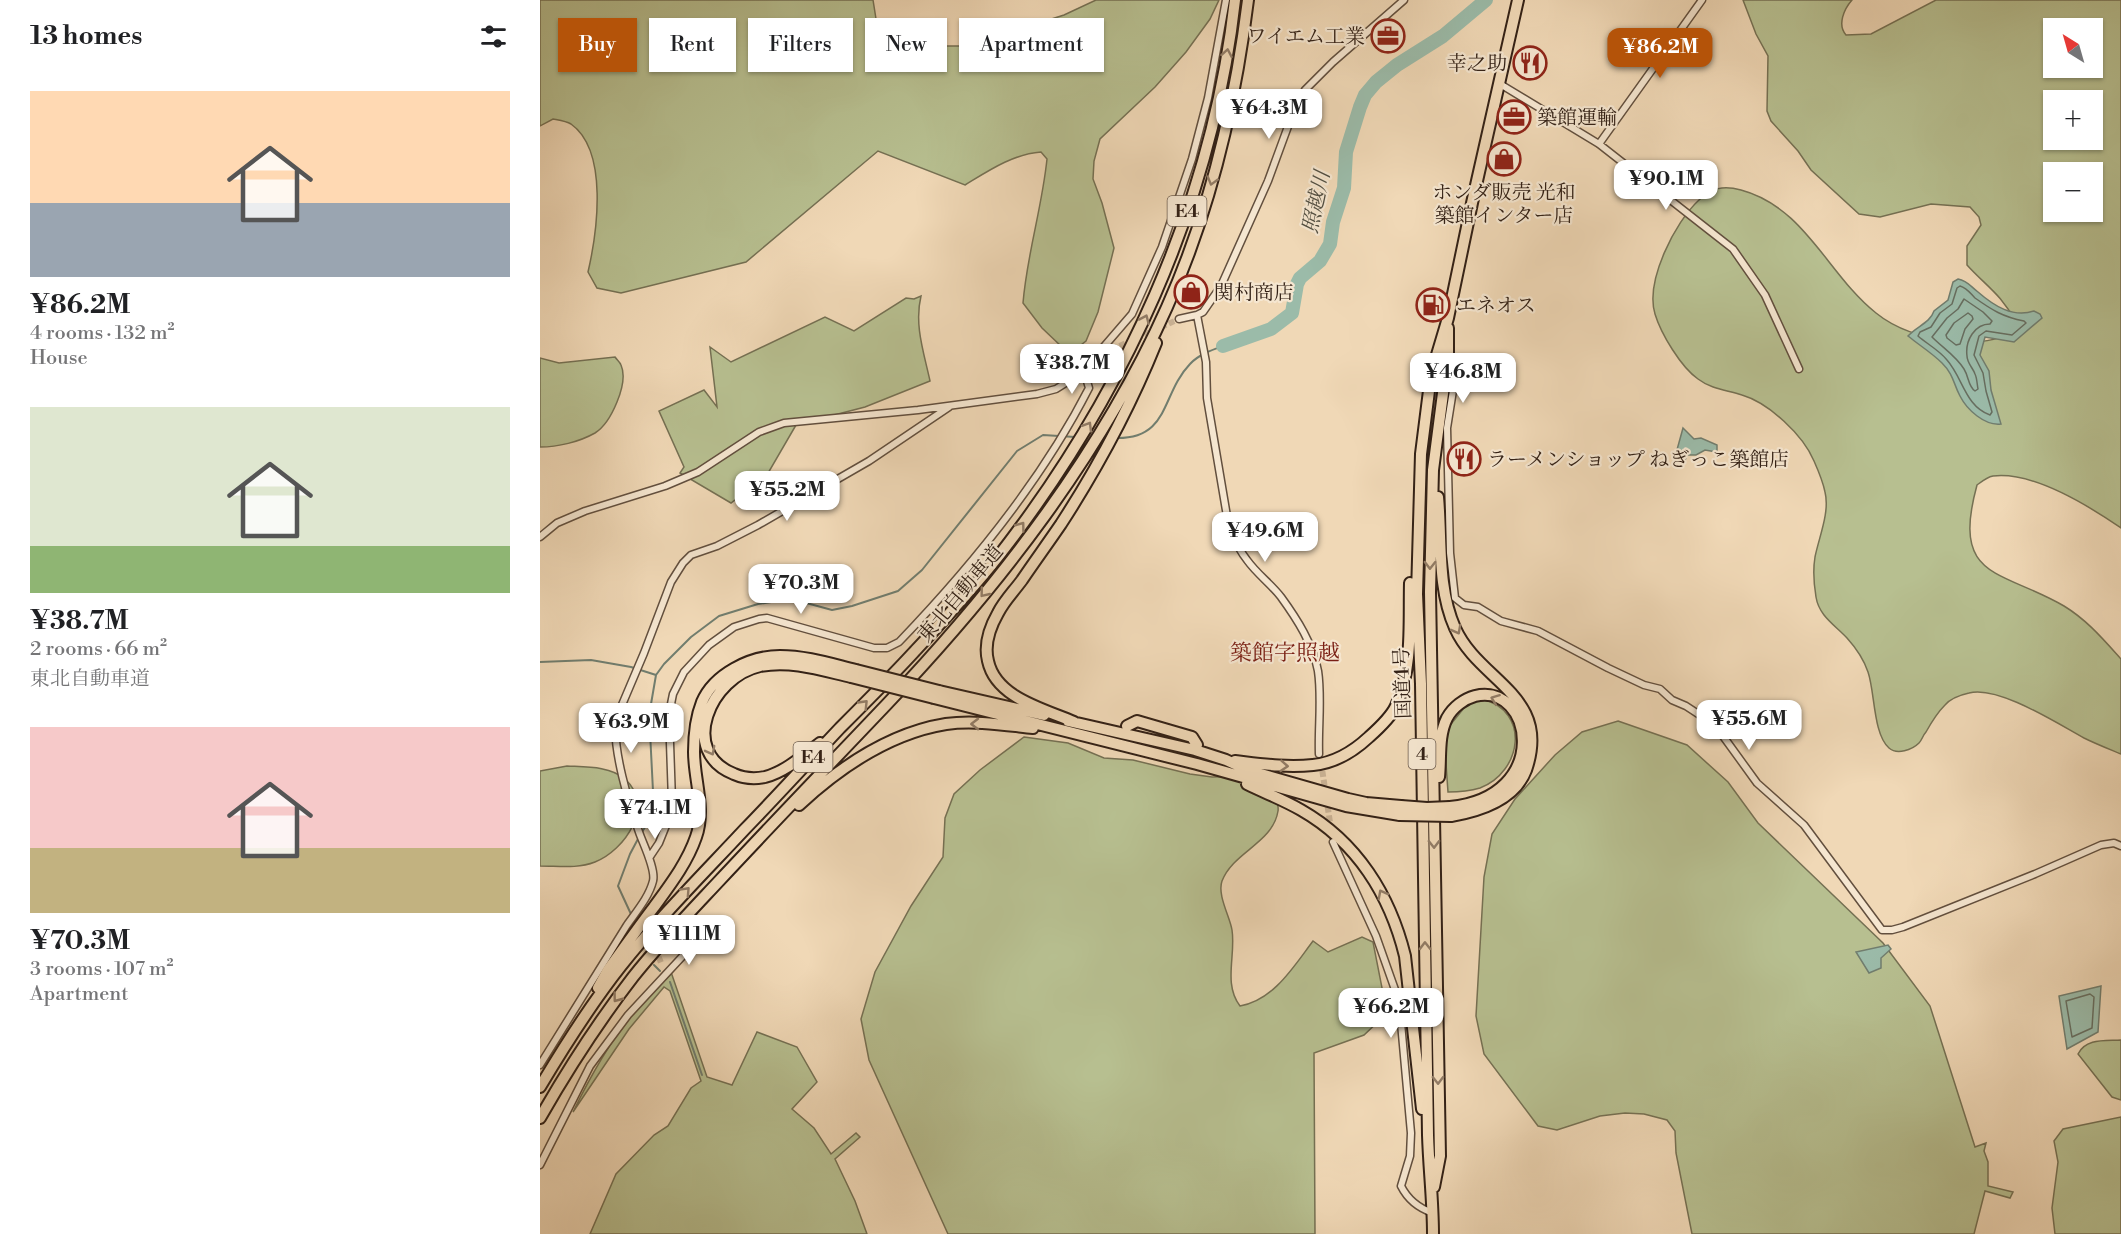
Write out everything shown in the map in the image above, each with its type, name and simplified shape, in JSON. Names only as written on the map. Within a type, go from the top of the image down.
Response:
[{"type":"highway","name":"東北自動車道","points":[[540,1087],[545,1068],[621,966],[653,928],[842,726],[913,654],[995,560],[1077,445],[1142,326],[1191,202],[1215,113],[1235,0]]},
{"type":"highway","name":"E4","points":[[1119,411],[1153,350],[1170,308],[1204,207],[1236,80],[1248,0]]},
{"type":"highway","name":"国道4号","points":[[1433,1234],[1433,1193],[1428,1135],[1421,684],[1417,594],[1420,454],[1431,375],[1449,318],[1472,203],[1518,0]]},
{"type":"highway","name":"国道4号","points":[[1433,1193],[1440,1156],[1430,592],[1433,470],[1444,414],[1449,318]]},
{"type":"highway","name":"東北自動車道","points":[[540,1118],[602,1018],[636,973],[739,859],[890,702],[964,618],[1022,546],[1093,444],[1119,411]]},
{"type":"highway","points":[[1074,722],[1025,702],[1007,690],[995,676],[988,661],[988,636],[998,612],[1072,506],[1105,449],[1119,411]]},
{"type":"highway","points":[[1222,759],[1289,767],[1315,765],[1336,759],[1358,748],[1395,708],[1403,682],[1409,648],[1413,494],[1420,454]]},
{"type":"highway","points":[[842,726],[785,767],[766,777],[753,778],[729,772],[720,765],[711,755],[705,734],[708,712],[716,695],[731,680],[759,666],[787,664],[853,674],[937,695],[1075,735],[1209,767],[1346,806],[1451,811],[1490,806],[1510,792],[1524,775],[1532,744],[1530,725],[1522,707],[1509,689],[1480,663],[1455,630],[1446,603],[1438,499],[1433,470]]},
{"type":"highway","points":[[545,1068],[608,970],[685,861],[697,836],[700,808],[694,753],[696,726],[702,701],[716,683],[731,671],[753,660],[778,656],[819,660],[853,674]]},
{"type":"highway","points":[[937,695],[1201,749]]},
{"type":"highway","points":[[1433,794],[1439,776],[1441,735],[1447,718],[1456,707],[1466,699],[1482,695],[1496,697],[1507,704],[1520,723],[1523,737],[1520,764],[1512,777],[1494,794],[1451,811]]},
{"type":"highway","points":[[739,859],[807,797],[839,772],[895,739],[923,729],[948,724],[1021,727],[1075,735]]},
{"type":"highway","points":[[1110,729],[1126,726],[1201,749],[1250,771],[1348,799],[1401,810]]},
{"type":"highway","points":[[1226,772],[1316,819],[1350,848],[1379,887],[1396,924],[1405,956],[1422,1111],[1428,1135]]},
{"type":"street","points":[[540,537],[557,524],[585,511],[665,486],[698,472],[759,432],[784,423],[950,406],[1037,394],[1056,389],[1072,379],[1132,314],[1162,247],[1192,159],[1208,98],[1226,0]]},
{"type":"street","points":[[1179,319],[1197,315],[1208,306],[1221,286],[1268,181],[1290,120],[1305,90],[1333,62],[1404,0]]},
{"type":"street","points":[[1599,144],[1702,0]]},
{"type":"street","points":[[1500,84],[1599,144],[1733,249],[1766,295],[1799,369]]},
{"type":"street","points":[[1197,315],[1206,362],[1207,398],[1229,528],[1247,561],[1280,596],[1292,613],[1313,652],[1318,672],[1319,754]]},
{"type":"street","points":[[1458,359],[1444,414],[1447,428],[1450,553],[1455,598],[1458,602],[1478,608],[1501,621],[1538,631],[1608,668],[1660,689],[1672,700],[1686,706],[1715,725],[1757,783],[1804,825],[1882,930],[1903,927],[2101,845],[2114,843],[2121,846]]},
{"type":"street","points":[[649,858],[666,830],[672,801],[670,703],[678,681],[699,655],[734,627],[759,619],[773,619],[874,648],[887,648],[899,642],[972,561],[1068,429],[1089,387],[1083,368]]},
{"type":"street","points":[[545,1068],[638,910],[653,880],[649,858],[638,830],[620,762],[615,729],[616,719],[645,653],[671,582],[691,555],[717,546],[758,525],[860,467],[950,406]]},
{"type":"street","points":[[1426,412],[1444,414]]},
{"type":"street","points":[[1333,842],[1376,936],[1399,1000],[1411,1133],[1410,1155],[1401,1186],[1406,1196],[1421,1209],[1433,1213]]},
{"type":"street","points":[[638,910],[642,917]]},
{"type":"street","points":[[540,1164],[590,1066],[665,968],[693,945]]},
{"type":"shaded area","points":[[540,0],[873,0],[876,18],[865,18],[865,72],[947,72],[947,46],[959,46],[959,72],[1104,72],[1104,18],[1055,18],[1096,0],[1219,0],[1210,19],[1186,52],[1155,87],[1100,139],[1094,161],[1093,179],[1114,248],[1098,312],[1086,341],[1077,348],[1062,347],[1042,328],[1023,303],[1047,159],[1041,152],[1011,160],[965,185],[878,151],[746,262],[621,293],[597,288],[588,272],[597,215],[595,172],[591,153],[583,137],[571,124],[553,119],[540,126]]},
{"type":"shaded area","points":[[1743,0],[1852,0],[1846,8],[1842,22],[1846,35],[1871,34],[1936,0],[2121,0],[2121,528],[2093,510],[2043,484],[2009,476],[1993,476],[1977,485],[1971,516],[1971,539],[1976,555],[1987,567],[2001,577],[2041,594],[2072,611],[2094,630],[2121,659],[2121,754],[2084,738],[2028,707],[1981,692],[1962,695],[1947,703],[1916,746],[1904,751],[1889,748],[1884,742],[1877,723],[1870,680],[1864,663],[1854,646],[1820,610],[1816,597],[1814,562],[1825,516],[1826,500],[1822,480],[1809,451],[1784,421],[1763,405],[1742,395],[1708,385],[1698,379],[1672,349],[1662,331],[1655,314],[1653,301],[1654,285],[1664,253],[1681,222],[1699,200],[1723,188],[1741,190],[1763,199],[1782,211],[1799,226],[1859,298],[1894,325],[1946,341],[1980,342],[2002,336],[2015,321],[1999,297],[1967,265],[1967,246],[1981,225],[1979,217],[1970,207],[1931,204],[1880,217],[1859,214],[1811,170],[1798,151],[1771,121],[1767,111],[1768,56],[1756,34]]},
{"type":"shaded area","points":[[921,296],[919,328],[930,381],[865,407],[796,425],[767,475],[731,503],[680,473],[684,467],[659,411],[704,390],[717,407],[710,347],[731,362],[825,317],[854,331],[906,298],[914,299]]},
{"type":"shaded area","points":[[615,357],[621,365],[623,382],[617,402],[607,421],[589,436],[561,445],[540,447],[540,358],[559,363]]},
{"type":"shaded area","points":[[1482,699],[1498,706],[1508,716],[1514,728],[1515,742],[1512,756],[1505,769],[1494,780],[1480,788],[1448,792],[1445,750],[1447,729],[1468,703]]},
{"type":"shaded area","points":[[1618,721],[1687,745],[1728,782],[1758,823],[1883,943],[1930,1006],[1975,1147],[1986,1143],[1984,1151],[1988,1162],[1988,1186],[2013,1192],[2010,1198],[1985,1191],[1974,1234],[1692,1234],[1676,1153],[1675,1131],[1667,1120],[1644,1114],[1625,1113],[1600,1116],[1557,1130],[1538,1126],[1484,1054],[1476,1016],[1484,877],[1492,834],[1515,799],[1555,755],[1582,732]]},
{"type":"shaded area","points":[[1024,737],[1068,743],[1104,758],[1133,760],[1190,774],[1212,777],[1248,776],[1275,793],[1278,809],[1275,822],[1261,840],[1227,871],[1221,887],[1222,899],[1232,930],[1232,988],[1240,1006],[1263,997],[1282,981],[1313,941],[1328,952],[1362,937],[1373,942],[1384,998],[1383,1017],[1364,1035],[1314,1053],[1315,1234],[948,1234],[869,1060],[861,1019],[875,972],[911,906],[943,857],[945,818],[954,794],[980,770]]},
{"type":"shaded area","points":[[567,766],[598,768],[625,779],[634,790],[637,814],[626,838],[617,848],[595,862],[568,867],[540,866],[540,771]]},
{"type":"shaded area","points":[[671,972],[707,1077],[732,1085],[757,1032],[797,1047],[817,1082],[792,1109],[814,1128],[831,1154],[856,1133],[860,1137],[835,1159],[855,1201],[867,1234],[590,1234],[616,1174],[654,1135],[668,1126],[691,1088],[701,1081],[670,991],[664,987],[629,1029],[573,1112],[616,1036],[633,1013]]},
{"type":"shaded area","points":[[2121,1040],[2121,1100],[2112,1097],[2078,1054],[2081,1049],[2091,1043]]},
{"type":"shaded area","points":[[2121,1117],[2121,1234],[2055,1234],[2052,1208],[2058,1162],[2054,1141],[2063,1129]]},
{"type":"water","points":[[1958,279],[1967,282],[1991,302],[2004,309],[2019,313],[2034,311],[2042,318],[2014,342],[1985,337],[1980,355],[1989,371],[1991,390],[2001,424],[1983,420],[1972,412],[1960,396],[1946,367],[1908,336],[1948,300],[1953,282]]},
{"type":"water","points":[[1683,428],[1694,439],[1701,438],[1717,445],[1717,452],[1705,450],[1696,455],[1687,455],[1684,463],[1675,457]]},
{"type":"water","points":[[1888,945],[1891,949],[1881,958],[1881,968],[1869,973],[1856,952]]},
{"type":"water","points":[[2101,986],[2098,1032],[2067,1049],[2059,996]]},
{"type":"waterway","name":"照越川","points":[[1223,346],[1271,329],[1292,313],[1300,278],[1320,261],[1330,244],[1333,222],[1344,188],[1346,152],[1365,95],[1376,82],[1397,65],[1443,36],[1486,0]]},
{"type":"waterway","points":[[1116,438],[1133,436],[1146,431],[1162,413],[1174,388],[1190,364],[1201,355],[1223,346]]},
{"type":"waterway","points":[[642,832],[647,824],[653,791],[650,732],[651,704],[656,675],[691,637],[719,616],[758,604],[784,600],[799,601],[832,610],[898,591],[922,570],[1017,451],[1043,435],[1075,437]]},
{"type":"waterway","points":[[540,662],[591,660],[631,667],[656,675]]},
{"type":"waterway","points":[[636,925],[618,886],[639,837]]},
{"type":"waterway","points":[[654,965],[660,971]]},
{"type":"waterway","points":[[670,982],[702,1075]]},
{"type":"tunnel","points":[[1095,357],[1179,319]]},
{"type":"tunnel","points":[[1321,762],[1331,829]]},
{"type":"tunnel","points":[[648,932],[662,965]]},
{"type":"place","name":"ワイエム工業","points":[[1388,36]]},
{"type":"place","name":"幸之助","points":[[1530,63]]},
{"type":"place","name":"築館運輸","points":[[1514,117]]},
{"type":"place","name":"ホンダ販売 光和 築館インター店","points":[[1504,159]]},
{"type":"place","name":"関村商店","points":[[1191,292]]},
{"type":"place","name":"エネオス","points":[[1433,305]]},
{"type":"place","name":"ラーメンショップ ねぎっこ築館店","points":[[1464,459]]},
{"type":"district","name":"築館字照越","points":[[1285,652]]}]
